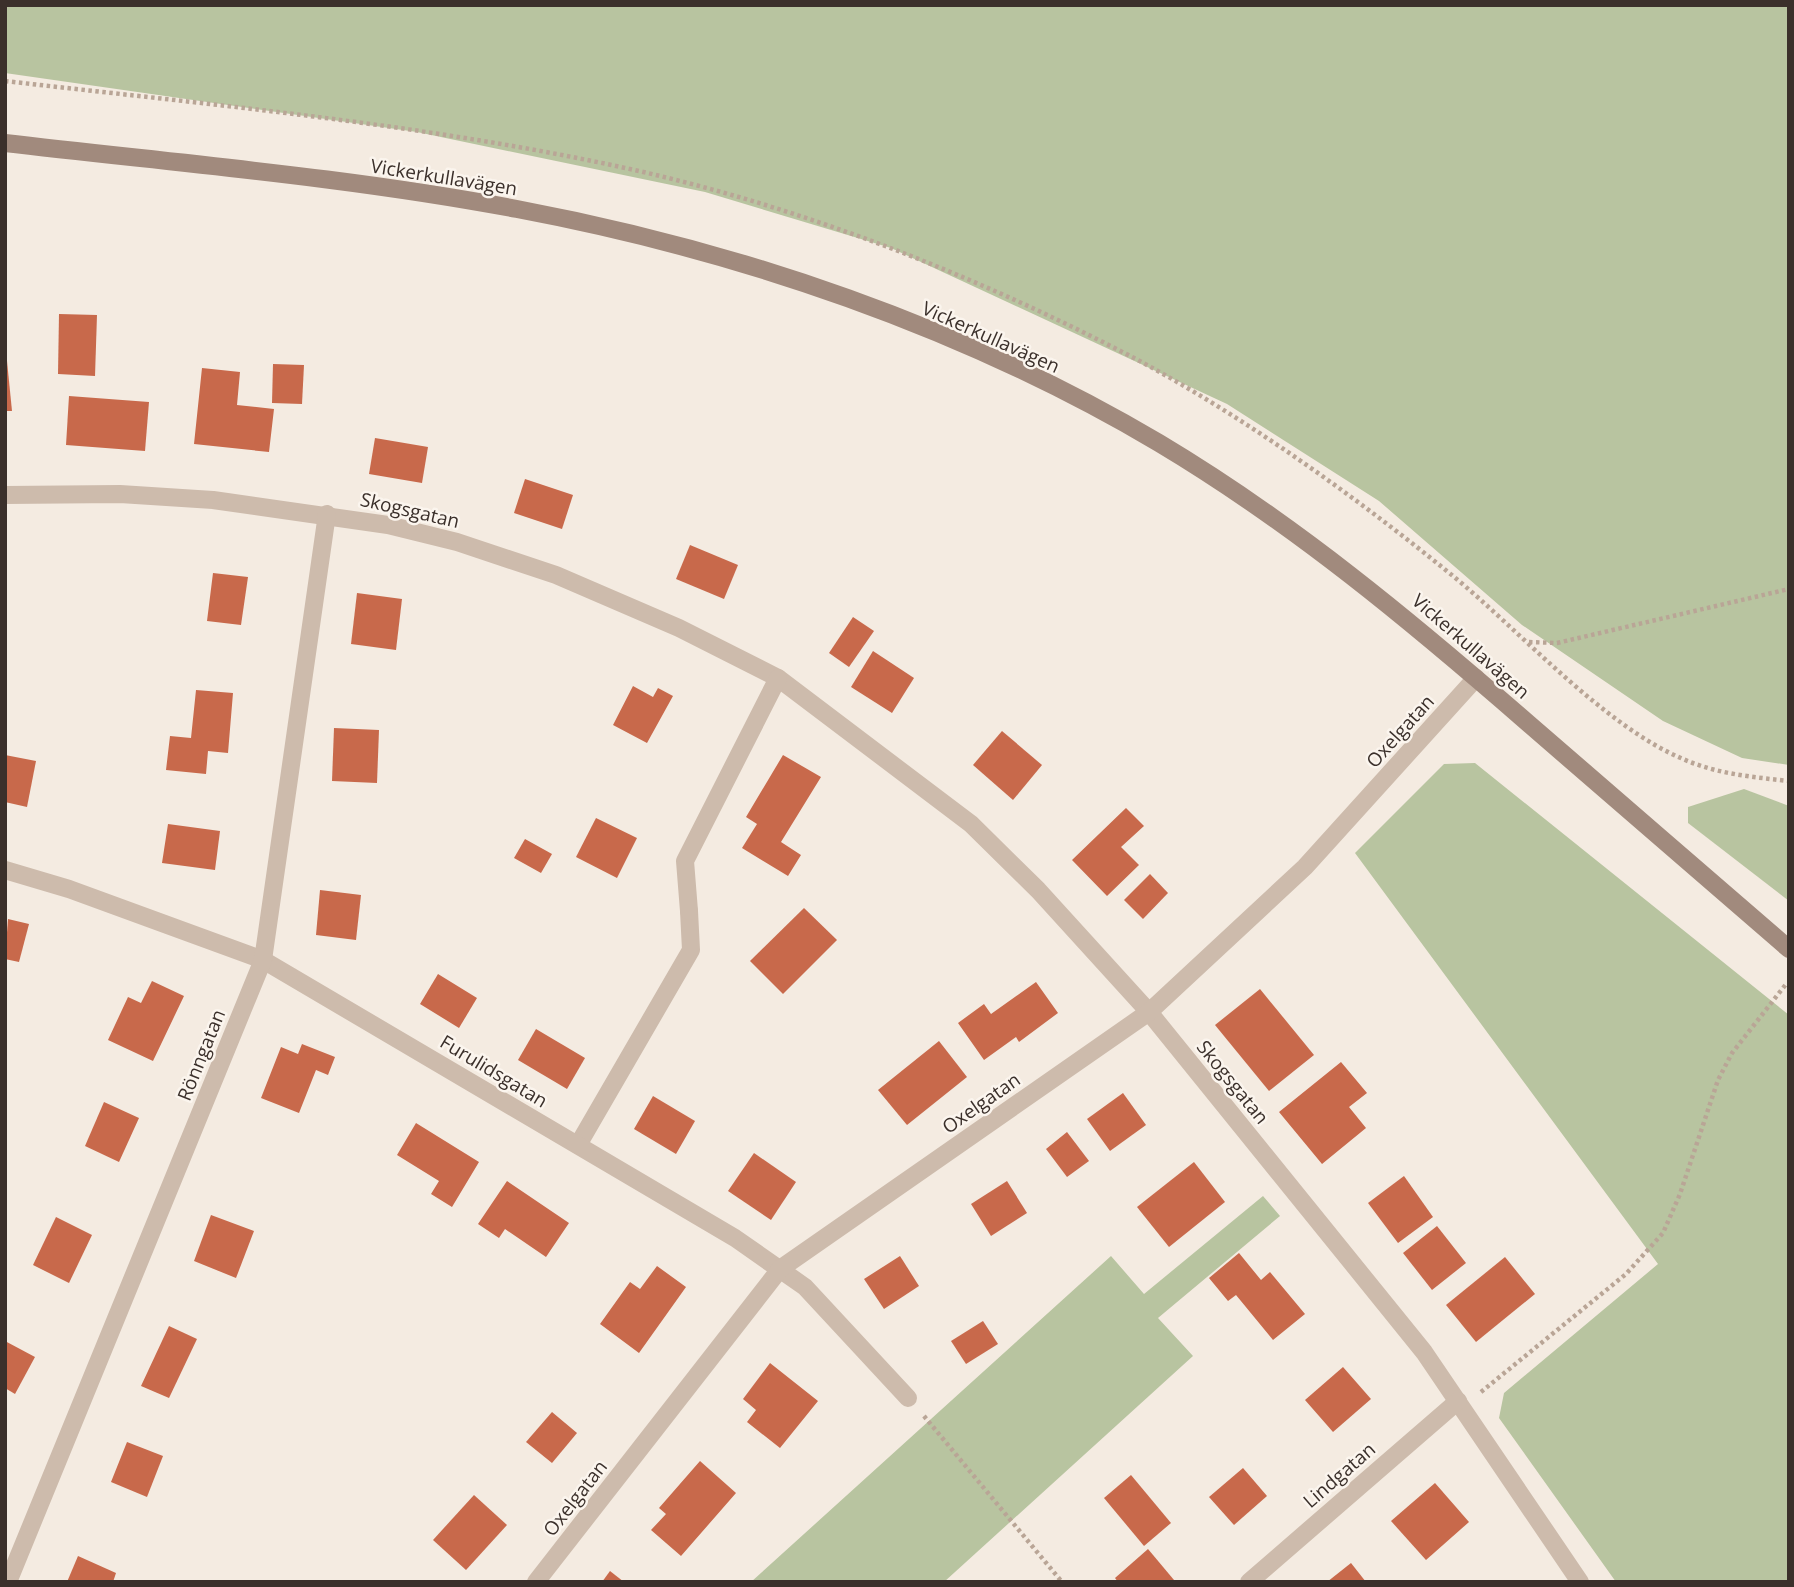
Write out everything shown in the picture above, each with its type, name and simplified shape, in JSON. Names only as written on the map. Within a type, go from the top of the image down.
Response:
[{"type":"main road","name":"Vickerkullavägen","points":[[5,143],[358,185],[515,208],[639,236],[764,269],[911,323],[1046,383],[1159,443],[1266,512],[1366,585],[1789,949]]},
{"type":"street","name":"Skogsgatan","points":[[5,495],[120,494],[213,500],[388,524],[457,542],[556,575],[679,628],[778,678],[971,824],[1038,890],[1149,1012],[1424,1352],[1580,1582]]},
{"type":"street","name":"Rönngatan","points":[[8,1582],[262,960],[327,514]]},
{"type":"street","points":[[578,1145],[691,950],[685,861],[778,678]]},
{"type":"street","name":"Oxelgatan","points":[[536,1582],[780,1269],[1149,1012],[1305,867],[1476,678]]},
{"type":"street","name":"Furulidsgatan","points":[[5,870],[69,889],[262,960],[735,1238],[804,1287],[908,1398]]},
{"type":"street","name":"Lindgatan","points":[[1249,1582],[1460,1404]]},
{"type":"path","points":[[1528,642],[1557,643],[1789,589]]},
{"type":"path","points":[[1460,1404],[1626,1274],[1663,1233],[1680,1194],[1718,1080],[1732,1053],[1787,984]]},
{"type":"path","points":[[908,1398],[1062,1582]]},
{"type":"green space","points":[[5,5],[1789,5],[1789,765],[1742,758],[1663,721],[1522,625],[1379,501],[1227,404],[891,248],[705,192],[417,132],[5,73]]},
{"type":"green space","points":[[1475,763],[1789,1015],[1789,1582],[1616,1582],[1499,1418],[1504,1393],[1658,1264],[1355,853],[1444,764]]},
{"type":"green space","points":[[1744,789],[1789,806],[1789,901],[1688,823],[1688,807]]},
{"type":"green space","points":[[1263,1196],[1280,1216],[1158,1318],[1193,1356],[944,1582],[751,1582],[1111,1256],[1144,1294]]},
{"type":"building","points":[[59,314],[97,315],[95,376],[58,374]]},
{"type":"building","points":[[5,341],[12,411],[5,411]]},
{"type":"building","points":[[273,364],[304,365],[302,404],[272,403]]},
{"type":"building","points":[[202,368],[240,372],[237,405],[274,409],[269,452],[194,444]]},
{"type":"building","points":[[69,396],[149,402],[145,451],[66,445]]},
{"type":"building","points":[[375,438],[428,447],[422,483],[369,474]]},
{"type":"building","points":[[525,479],[573,495],[562,529],[514,513]]},
{"type":"building","points":[[690,545],[738,565],[724,599],[676,579]]},
{"type":"building","points":[[213,573],[248,577],[241,625],[207,621]]},
{"type":"building","points":[[357,593],[402,599],[396,650],[351,644]]},
{"type":"building","points":[[853,617],[874,631],[849,667],[829,653]]},
{"type":"building","points":[[873,651],[914,678],[892,713],[851,687]]},
{"type":"building","points":[[633,686],[653,697],[658,688],[673,696],[647,743],[613,725]]},
{"type":"building","points":[[196,690],[233,693],[228,753],[208,751],[206,774],[166,770],[170,736],[191,738]]},
{"type":"building","points":[[334,728],[379,730],[377,783],[332,781]]},
{"type":"building","points":[[1002,731],[1042,765],[1013,800],[973,765]]},
{"type":"building","points":[[5,755],[36,761],[27,807],[5,802]]},
{"type":"building","points":[[783,755],[821,777],[781,842],[801,855],[788,876],[742,848],[757,824],[746,817]]},
{"type":"building","points":[[1126,808],[1144,826],[1121,847],[1139,865],[1107,896],[1072,860]]},
{"type":"building","points":[[596,818],[637,838],[617,878],[576,857]]},
{"type":"building","points":[[168,824],[220,831],[215,870],[162,863]]},
{"type":"building","points":[[525,839],[552,854],[541,873],[514,858]]},
{"type":"building","points":[[1150,874],[1168,893],[1143,919],[1124,900]]},
{"type":"building","points":[[320,890],[361,895],[356,940],[316,935]]},
{"type":"building","points":[[804,908],[837,940],[783,994],[750,961]]},
{"type":"building","points":[[8,919],[29,924],[19,962],[5,959]]},
{"type":"building","points":[[438,974],[477,998],[459,1028],[420,1004]]},
{"type":"building","points":[[152,981],[184,996],[153,1061],[108,1040],[128,997],[141,1003]]},
{"type":"building","points":[[1036,982],[1058,1013],[1019,1042],[1016,1037],[984,1060],[958,1023],[984,1004],[991,1014]]},
{"type":"building","points":[[1260,989],[1314,1055],[1269,1091],[1215,1025]]},
{"type":"building","points":[[536,1029],[585,1058],[567,1089],[518,1060]]},
{"type":"building","points":[[939,1041],[967,1077],[907,1125],[878,1090]]},
{"type":"building","points":[[302,1044],[335,1057],[328,1075],[316,1070],[299,1113],[261,1098],[281,1047],[298,1054]]},
{"type":"building","points":[[1341,1062],[1367,1093],[1349,1107],[1366,1128],[1322,1164],[1279,1112]]},
{"type":"building","points":[[1123,1093],[1146,1125],[1110,1151],[1087,1119]]},
{"type":"building","points":[[653,1096],[695,1121],[676,1154],[634,1129]]},
{"type":"building","points":[[104,1102],[139,1118],[119,1162],[85,1146]]},
{"type":"building","points":[[416,1123],[479,1162],[452,1207],[431,1194],[439,1181],[397,1155]]},
{"type":"building","points":[[1067,1132],[1089,1161],[1067,1177],[1046,1149]]},
{"type":"building","points":[[754,1153],[796,1182],[771,1220],[728,1191]]},
{"type":"building","points":[[1194,1162],[1225,1202],[1169,1247],[1137,1207]]},
{"type":"building","points":[[1404,1176],[1433,1217],[1398,1243],[1368,1203]]},
{"type":"building","points":[[507,1181],[569,1223],[546,1257],[505,1229],[499,1238],[478,1224]]},
{"type":"building","points":[[1007,1181],[1027,1213],[991,1236],[971,1204]]},
{"type":"building","points":[[211,1215],[254,1231],[236,1278],[194,1261]]},
{"type":"building","points":[[56,1217],[92,1235],[69,1283],[33,1265]]},
{"type":"building","points":[[1437,1226],[1466,1263],[1432,1290],[1403,1253]]},
{"type":"building","points":[[1239,1253],[1261,1280],[1270,1272],[1305,1314],[1273,1340],[1236,1295],[1228,1301],[1209,1278]]},
{"type":"building","points":[[900,1256],[919,1286],[884,1309],[864,1279]]},
{"type":"building","points":[[1505,1257],[1535,1294],[1476,1342],[1446,1305]]},
{"type":"building","points":[[657,1266],[686,1287],[639,1353],[600,1324],[630,1282],[640,1289]]},
{"type":"building","points":[[983,1321],[998,1344],[966,1364],[951,1341]]},
{"type":"building","points":[[169,1326],[197,1339],[169,1398],[141,1386]]},
{"type":"building","points":[[5,1341],[35,1357],[15,1394],[5,1388]]},
{"type":"building","points":[[770,1363],[818,1401],[780,1448],[747,1422],[756,1410],[743,1399]]},
{"type":"building","points":[[1343,1367],[1371,1399],[1333,1432],[1305,1400]]},
{"type":"building","points":[[552,1412],[577,1433],[552,1463],[526,1442]]},
{"type":"building","points":[[127,1442],[163,1456],[147,1497],[111,1482]]},
{"type":"building","points":[[700,1461],[736,1493],[681,1556],[651,1530],[666,1514],[659,1508]]},
{"type":"building","points":[[1243,1468],[1267,1496],[1234,1525],[1209,1497]]},
{"type":"building","points":[[1131,1475],[1171,1523],[1144,1546],[1104,1498]]},
{"type":"building","points":[[1435,1483],[1469,1522],[1426,1560],[1391,1521]]},
{"type":"building","points":[[474,1495],[507,1525],[466,1570],[433,1540]]},
{"type":"building","points":[[1148,1549],[1174,1580],[1118,1582],[1115,1578]]},
{"type":"building","points":[[78,1556],[116,1573],[113,1582],[67,1582]]},
{"type":"building","points":[[1351,1563],[1366,1582],[1327,1582]]},
{"type":"building","points":[[610,1571],[624,1582],[602,1582]]}]
